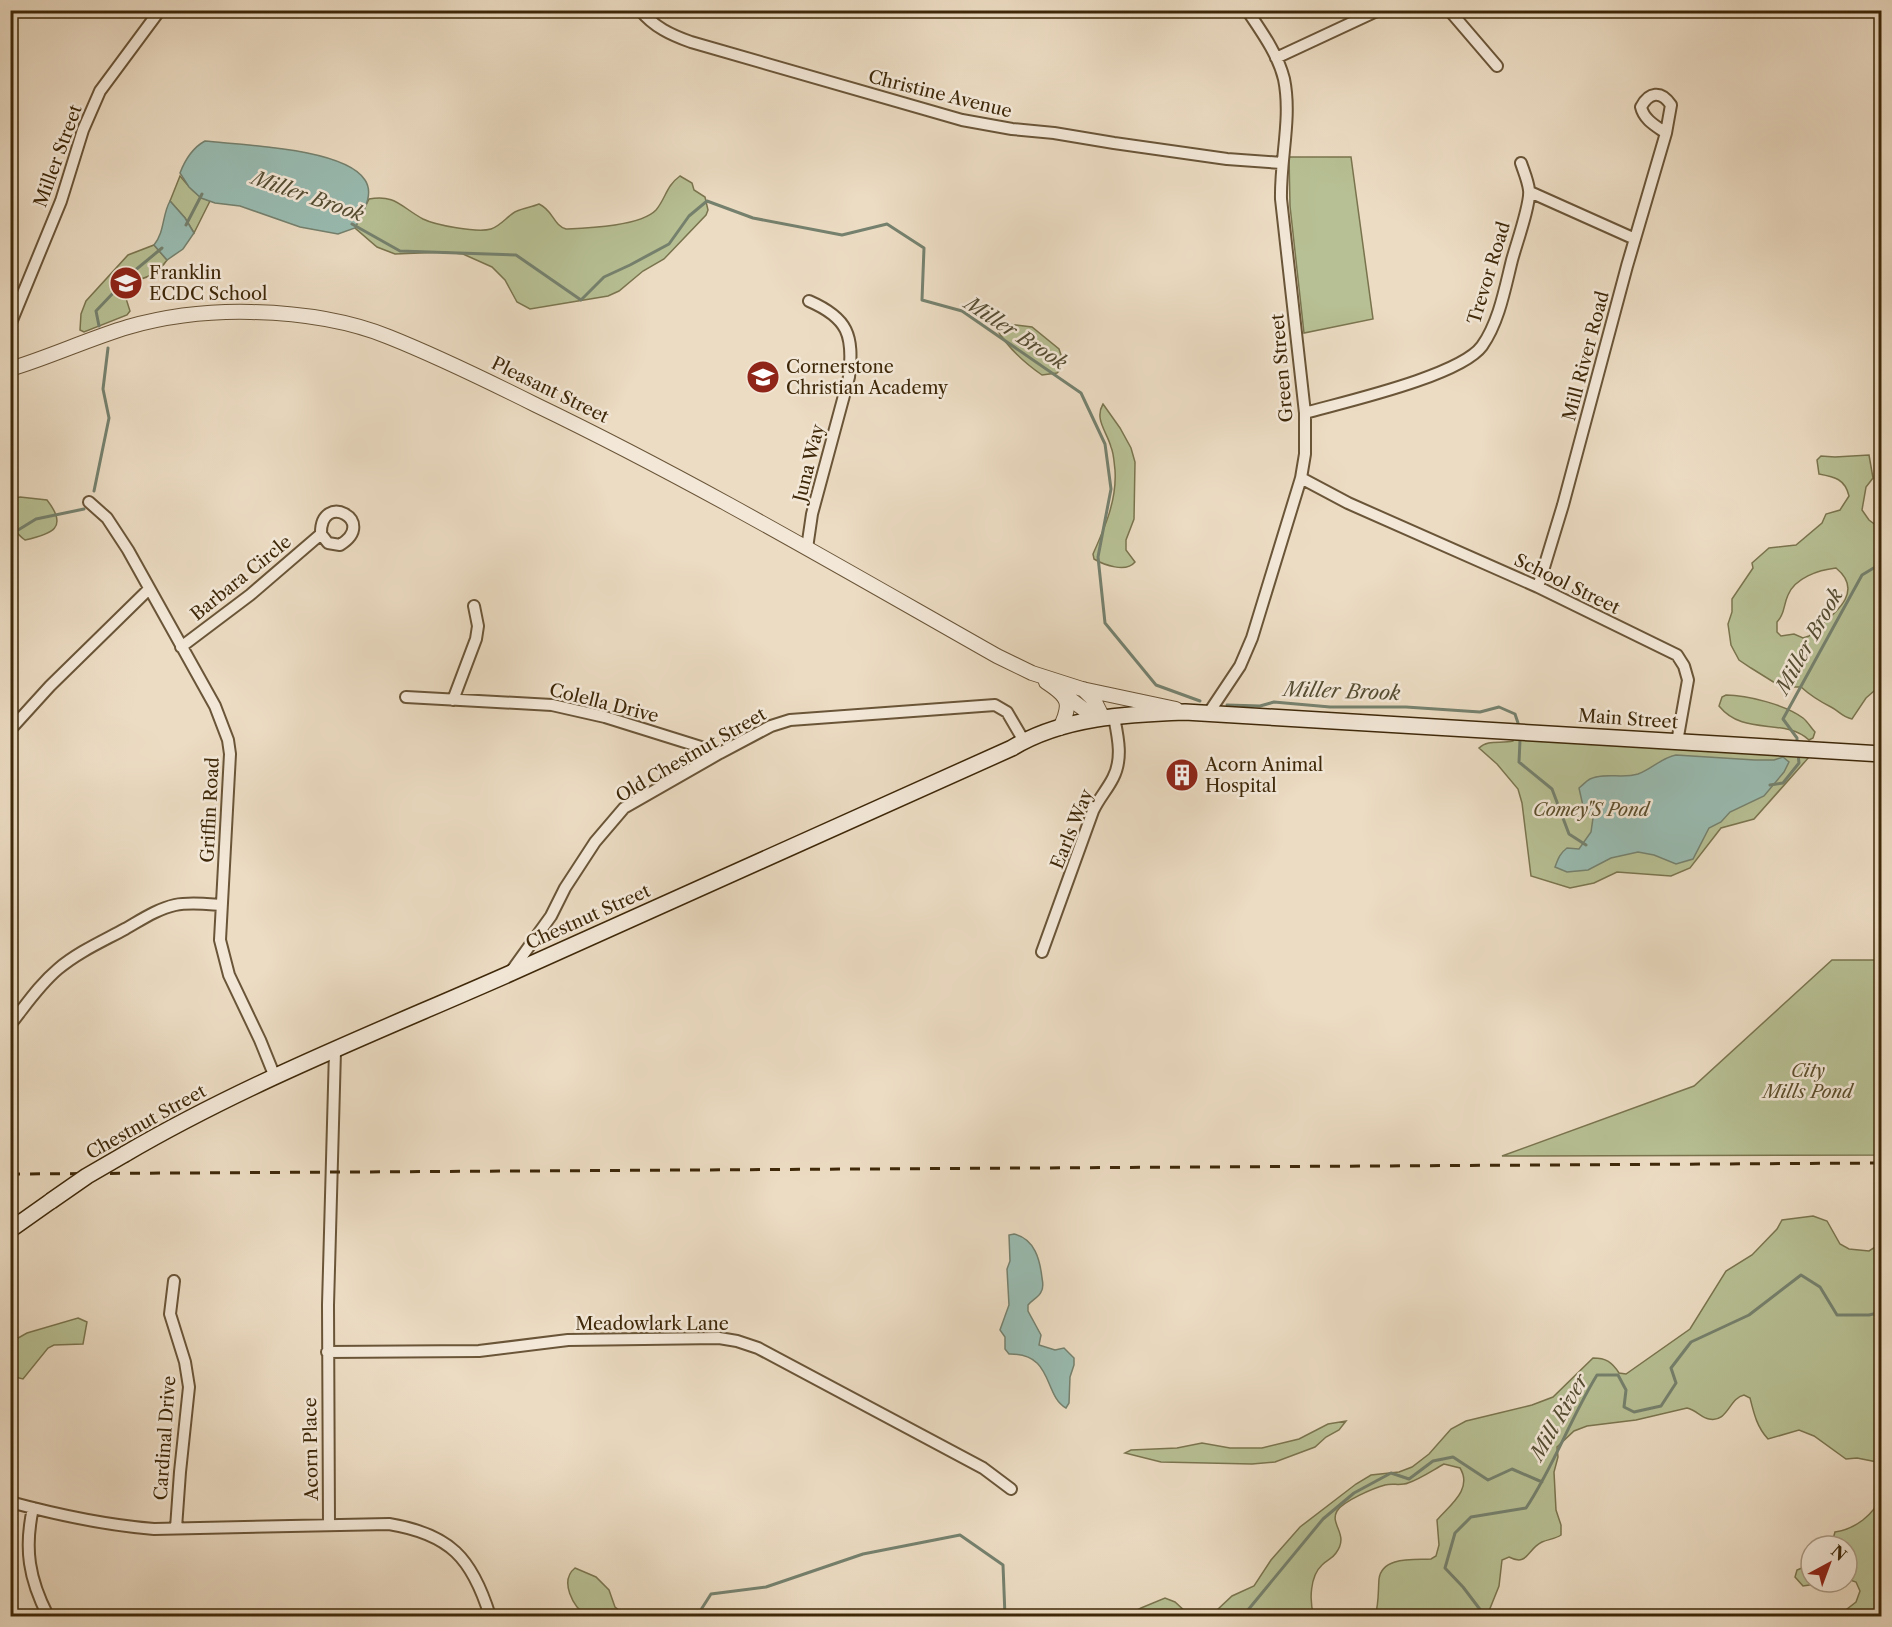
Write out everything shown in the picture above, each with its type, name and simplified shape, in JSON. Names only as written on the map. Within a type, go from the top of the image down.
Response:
[{"type":"main road","name":"Chestnut Street","points":[[10,1230],[87,1176],[167,1130],[274,1077],[510,974],[1024,741],[1060,728],[1103,719],[1185,712],[1208,714]]},
{"type":"main road","name":"Main Street","points":[[1208,714],[1881,754]]},
{"type":"street","name":"Miller Street","points":[[10,326],[60,201],[83,130],[100,91],[160,10]]},
{"type":"street","name":"Christine Avenue","points":[[640,10],[649,21],[668,34],[962,120],[1170,151],[1282,163]]},
{"type":"street","name":"Green Street","points":[[1208,714],[1240,666],[1252,638],[1301,478],[1305,454],[1305,413],[1281,199],[1286,101],[1284,79],[1276,58],[1246,10]]},
{"type":"street","points":[[1276,58],[1379,10]]},
{"type":"street","points":[[1449,10],[1497,66]]},
{"type":"street","name":"Mill River Road","points":[[1538,587],[1563,506],[1666,133]]},
{"type":"street","points":[[1521,163],[1530,192],[1635,239]]},
{"type":"street","name":"Trevor Road","points":[[1305,413],[1376,394],[1434,375],[1464,361],[1475,352],[1490,331],[1504,292],[1530,192]]},
{"type":"street","name":"Juna Way","points":[[807,548],[813,514],[849,377],[852,357],[851,342],[846,330],[827,309],[808,301]]},
{"type":"street","name":"Pleasant Street","points":[[11,368],[125,328],[174,317],[251,312],[286,315],[353,326],[388,336],[597,434],[699,487],[997,656],[1032,673],[1103,719]]},
{"type":"street","name":"School Street","points":[[1301,478],[1348,503],[1538,587],[1677,655],[1684,666],[1688,680],[1677,742]]},
{"type":"street","name":"Griffin Road","points":[[89,502],[102,512],[114,527],[215,706],[228,740],[230,754],[220,940],[225,964],[274,1077]]},
{"type":"street","name":"Barbara Circle","points":[[182,647],[250,595],[321,534]]},
{"type":"street","points":[[10,730],[50,686],[149,589]]},
{"type":"street","points":[[453,700],[476,639],[478,626],[474,606]]},
{"type":"street","name":"Pleasant Street","points":[[1032,673],[1082,689],[1185,712]]},
{"type":"street","points":[[1082,689],[1094,700],[1103,719]]},
{"type":"street","points":[[1060,691],[1065,697],[1068,709],[1060,728]]},
{"type":"street","name":"Colella Drive","points":[[406,697],[552,705],[605,717],[720,753]]},
{"type":"street","name":"Old Chestnut Street","points":[[510,974],[551,916],[595,842],[624,808],[771,726],[790,720],[995,705],[1007,712],[1024,741]]},
{"type":"street","name":"Earls Way","points":[[1042,952],[1098,798],[1113,778],[1119,759],[1103,719]]},
{"type":"street","points":[[10,1025],[31,996],[59,968],[90,948],[174,905],[221,904]]},
{"type":"street","name":"Acorn Place","points":[[10,1502],[67,1517],[122,1527],[154,1529],[329,1525],[327,1352],[335,1051]]},
{"type":"street","name":"Cardinal Drive","points":[[174,1281],[170,1314],[185,1362],[189,1387],[176,1528]]},
{"type":"street","name":"Meadowlark Lane","points":[[327,1352],[479,1351],[588,1339],[719,1338],[737,1341],[758,1348],[973,1463],[1011,1489]]},
{"type":"street","points":[[33,1508],[28,1529],[28,1553],[38,1596],[48,1617]]},
{"type":"street","points":[[329,1525],[389,1524],[407,1527],[446,1543],[474,1574],[490,1617]]},
{"type":"green space","points":[[1289,157],[1351,157],[1373,319],[1304,333],[1290,206]]},
{"type":"green space","points":[[180,176],[197,194],[210,201],[194,233],[170,201]]},
{"type":"green space","points":[[680,176],[692,183],[694,190],[705,197],[708,210],[706,215],[664,259],[643,271],[619,291],[608,296],[530,309],[517,302],[505,280],[492,267],[463,254],[445,252],[395,254],[377,247],[355,228],[369,199],[378,198],[392,200],[423,219],[466,229],[491,229],[514,213],[539,204],[566,229],[627,223],[639,220],[656,210],[672,184]]},
{"type":"green space","points":[[154,245],[167,260],[152,275],[132,280],[123,289],[130,311],[127,315],[84,332],[80,330],[81,314],[86,301],[128,255]]},
{"type":"green space","points":[[999,323],[1032,327],[1059,349],[1062,358],[1061,369],[1057,373],[1042,375],[1035,370],[1006,342],[996,328]]},
{"type":"green space","points":[[1103,404],[1120,428],[1131,448],[1135,462],[1134,519],[1126,540],[1126,550],[1135,562],[1126,567],[1103,564],[1094,559],[1093,554],[1109,513],[1115,481],[1113,453],[1100,415]]},
{"type":"green space","points":[[1869,455],[1873,478],[1866,487],[1862,510],[1869,520],[1881,529],[1881,685],[1866,698],[1852,719],[1801,687],[1789,687],[1775,683],[1739,660],[1731,645],[1728,624],[1732,612],[1732,599],[1753,568],[1752,563],[1769,548],[1796,545],[1822,523],[1826,514],[1840,510],[1849,496],[1842,482],[1819,474],[1817,460],[1821,456]],"holes":[[[1836,568],[1845,578],[1848,587],[1847,596],[1842,605],[1809,636],[1803,638],[1794,634],[1781,636],[1777,632],[1777,622],[1783,613],[1788,595],[1796,584],[1815,573]]]},
{"type":"green space","points":[[20,497],[47,500],[57,517],[57,523],[50,532],[25,540],[20,536],[12,522],[11,511],[13,499]]},
{"type":"green space","points":[[1726,695],[1766,702],[1796,713],[1815,732],[1813,738],[1809,740],[1788,729],[1740,721],[1719,706],[1722,697]]},
{"type":"green space","name":"Comey\"S Pond","points":[[1513,738],[1810,756],[1754,819],[1721,828],[1690,868],[1671,876],[1617,872],[1594,883],[1570,888],[1531,876],[1522,803],[1518,789],[1497,764],[1479,748],[1491,743],[1513,741]]},
{"type":"green space","name":"City Mills Pond","points":[[1832,960],[1881,960],[1881,1155],[1502,1156],[1694,1086]]},
{"type":"green space","points":[[1813,1216],[1827,1221],[1840,1244],[1849,1249],[1869,1251],[1877,1246],[1881,1238],[1881,1467],[1877,1462],[1857,1458],[1846,1459],[1814,1436],[1799,1430],[1768,1439],[1759,1425],[1750,1398],[1744,1395],[1739,1397],[1724,1414],[1715,1419],[1706,1418],[1687,1408],[1636,1420],[1587,1426],[1574,1431],[1557,1447],[1558,1457],[1554,1472],[1556,1510],[1561,1525],[1561,1535],[1537,1545],[1520,1560],[1509,1557],[1502,1560],[1499,1586],[1489,1616],[1375,1616],[1379,1579],[1386,1566],[1400,1561],[1431,1559],[1436,1556],[1439,1545],[1437,1520],[1458,1496],[1464,1483],[1460,1468],[1444,1464],[1408,1483],[1385,1485],[1352,1499],[1340,1507],[1335,1521],[1341,1540],[1340,1546],[1315,1576],[1311,1596],[1314,1616],[1126,1616],[1165,1598],[1175,1602],[1187,1613],[1217,1610],[1232,1596],[1254,1586],[1271,1560],[1300,1527],[1371,1475],[1399,1472],[1412,1467],[1429,1454],[1451,1429],[1466,1421],[1532,1405],[1553,1397],[1593,1358],[1608,1361],[1619,1373],[1626,1374],[1690,1329],[1726,1271],[1752,1255],[1777,1229],[1782,1220]]},
{"type":"green space","points":[[78,1318],[87,1322],[83,1344],[54,1345],[48,1348],[23,1379],[11,1376],[11,1342],[27,1333]]},
{"type":"green space","points":[[1346,1421],[1339,1430],[1326,1437],[1315,1447],[1275,1462],[1252,1464],[1161,1462],[1125,1453],[1131,1450],[1177,1448],[1202,1443],[1230,1448],[1262,1448],[1299,1439],[1328,1424]]},
{"type":"green space","points":[[1881,1496],[1881,1616],[1838,1616],[1856,1602],[1860,1591],[1859,1534],[1834,1534],[1835,1532],[1850,1528],[1863,1520]]},
{"type":"green space","points":[[575,1568],[596,1577],[609,1590],[615,1607],[627,1616],[587,1616],[582,1612],[573,1600],[568,1587],[570,1573]]},
{"type":"green space","points":[[1799,1569],[1799,1582],[1795,1577]]},
{"type":"water","points":[[205,141],[291,150],[337,161],[354,169],[365,180],[369,192],[355,228],[338,234],[300,227],[240,206],[215,203],[201,198],[189,187],[180,173],[196,147]]},
{"type":"water","points":[[170,201],[194,233],[183,249],[167,260],[154,245],[158,240]]},
{"type":"water","points":[[1676,755],[1755,760],[1774,760],[1783,757],[1789,762],[1784,772],[1764,796],[1730,812],[1721,822],[1709,828],[1693,859],[1676,864],[1654,855],[1638,852],[1611,858],[1588,870],[1567,872],[1555,867],[1567,848],[1579,849],[1591,832],[1593,818],[1583,806],[1579,788],[1596,777],[1638,774]]},
{"type":"water","points":[[1014,1234],[1032,1245],[1040,1264],[1043,1289],[1028,1305],[1028,1311],[1041,1335],[1039,1345],[1055,1350],[1064,1348],[1074,1358],[1070,1377],[1069,1403],[1066,1408],[1059,1402],[1041,1367],[1034,1360],[1023,1355],[1009,1354],[1005,1349],[1005,1337],[1000,1330],[1009,1305],[1007,1269],[1010,1261],[1009,1235]]},
{"type":"waterway","name":"Miller Brook","points":[[186,225],[202,194]]},
{"type":"waterway","name":"Miller Brook","points":[[352,224],[400,251],[516,255],[581,300],[604,277],[669,244],[689,216],[707,201],[753,218],[842,235],[887,224],[924,248],[922,300],[962,311],[1081,393],[1105,444],[1111,489],[1098,557],[1105,623],[1156,685],[1200,701]]},
{"type":"waterway","name":"Miller Brook","points":[[99,326],[96,311],[133,272],[162,248]]},
{"type":"waterway","name":"Miller Brook","points":[[94,491],[109,418],[103,389],[108,348]]},
{"type":"waterway","name":"Miller Brook","points":[[10,535],[36,519],[84,509]]},
{"type":"waterway","name":"Miller Brook","points":[[1797,745],[1797,738],[1783,719],[1862,575],[1882,563]]},
{"type":"waterway","name":"Miller Brook","points":[[1227,705],[1260,706],[1274,702],[1330,707],[1406,707],[1480,712],[1499,707],[1515,714],[1518,723]]},
{"type":"waterway","name":"Miller Brook","points":[[1520,740],[1519,762],[1552,789],[1569,834],[1586,845]]},
{"type":"waterway","name":"Miller Brook","points":[[1770,785],[1783,783],[1799,763],[1798,754]]},
{"type":"waterway","name":"Mill River","points":[[1485,1616],[1445,1568],[1455,1533],[1471,1517],[1526,1508],[1597,1375],[1618,1375],[1626,1390],[1624,1407],[1634,1412],[1661,1406],[1676,1383],[1671,1368],[1691,1342],[1749,1315],[1801,1275],[1820,1287],[1837,1315],[1869,1315],[1882,1312]]},
{"type":"waterway","points":[[1243,1616],[1323,1519],[1354,1493],[1391,1473],[1409,1479],[1433,1461],[1453,1457],[1488,1480],[1512,1469],[1542,1482]]},
{"type":"waterway","points":[[697,1616],[711,1594],[766,1587],[863,1554],[960,1535],[1003,1565],[1005,1616]]},
{"type":"railway","points":[[10,1174],[1882,1163]]},
{"type":"place","name":"Franklin ECDC School","points":[[126,283]]},
{"type":"place","name":"Cornerstone Christian Academy","points":[[763,377]]},
{"type":"place","name":"Acorn Animal Hospital","points":[[1182,775]]}]
